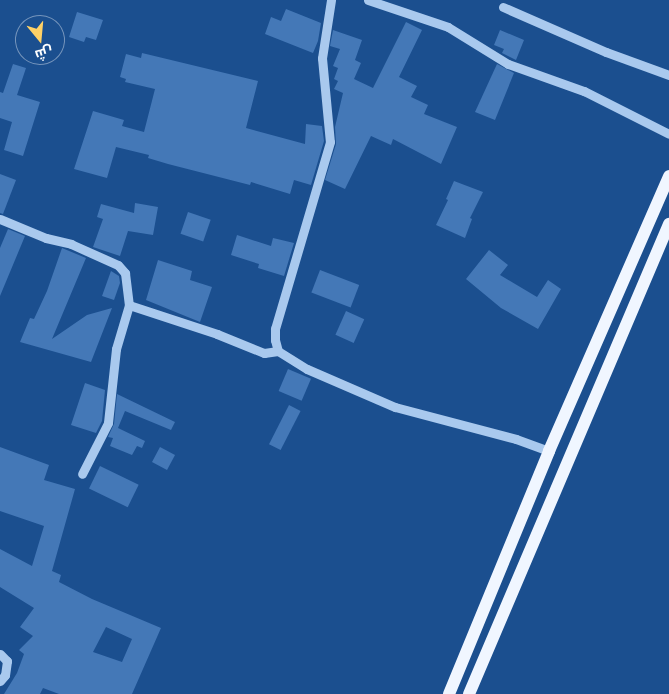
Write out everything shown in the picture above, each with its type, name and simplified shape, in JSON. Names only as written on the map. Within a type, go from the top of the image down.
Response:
[{"type":"main road","points":[[449,694],[549,451],[669,176]]},
{"type":"main road","points":[[469,694],[669,224]]},
{"type":"main road","points":[[603,330],[620,338]]},
{"type":"street","points":[[278,351],[275,329],[330,142],[322,58],[330,0]]},
{"type":"street","points":[[368,0],[448,28],[508,64],[584,91],[669,134]]},
{"type":"street","points":[[503,7],[606,52],[669,75]]},
{"type":"street","points":[[0,219],[46,238],[71,244],[118,265],[125,273],[129,305],[116,349],[108,423],[82,474]]},
{"type":"street","points":[[129,305],[217,334],[264,353],[278,351],[307,369],[395,407],[516,439],[549,451]]},
{"type":"street","points":[[0,654],[7,661],[5,675],[0,681]]},
{"type":"building","points":[[286,9],[321,23],[318,41],[313,53],[265,34],[271,17],[281,21]]},
{"type":"building","points":[[77,12],[103,20],[96,40],[86,37],[84,42],[69,37]]},
{"type":"building","points":[[406,22],[422,30],[399,77],[417,86],[411,97],[428,105],[424,114],[457,127],[441,164],[393,139],[391,145],[371,136],[345,189],[325,180],[336,144],[335,127],[343,93],[334,89],[338,81],[334,79],[338,68],[333,66],[340,49],[330,46],[333,30],[362,40],[355,60],[361,63],[354,79],[373,88]]},
{"type":"building","points":[[500,30],[524,40],[516,60],[502,53],[504,49],[494,45]]},
{"type":"building","points":[[142,53],[258,81],[246,128],[305,144],[306,124],[322,126],[324,141],[311,185],[294,180],[290,194],[251,182],[250,185],[168,164],[148,158],[149,155],[116,147],[107,178],[74,169],[93,111],[124,120],[122,126],[144,132],[155,89],[125,82],[126,79],[120,77],[126,54],[141,58]]},
{"type":"building","points":[[13,64],[26,68],[17,95],[40,102],[23,156],[4,150],[12,122],[0,118],[0,92],[3,93]]},
{"type":"building","points":[[497,64],[514,73],[495,120],[475,112]]},
{"type":"building","points":[[0,174],[16,180],[3,214],[0,213]]},
{"type":"building","points":[[454,181],[483,192],[470,218],[472,219],[465,238],[436,225],[448,200],[446,199]]},
{"type":"building","points":[[135,203],[158,207],[153,235],[128,231],[120,256],[93,247],[103,219],[97,217],[101,204],[134,213]]},
{"type":"building","points":[[188,212],[211,220],[203,242],[181,234]]},
{"type":"building","points":[[8,229],[25,236],[0,296],[0,248]]},
{"type":"building","points":[[237,235],[271,246],[273,238],[294,243],[284,276],[258,268],[259,264],[231,255]]},
{"type":"building","points":[[62,248],[86,258],[52,339],[87,315],[112,308],[91,362],[20,342],[30,318],[34,319],[47,291]]},
{"type":"building","points":[[489,250],[508,265],[500,275],[537,297],[548,280],[561,289],[538,329],[501,308],[466,279]]},
{"type":"building","points":[[158,260],[192,271],[190,280],[212,287],[200,322],[146,300]]},
{"type":"building","points":[[320,270],[359,285],[351,307],[311,292]]},
{"type":"building","points":[[111,271],[119,276],[120,283],[114,300],[102,296]]},
{"type":"building","points":[[346,311],[364,319],[354,343],[335,335]]},
{"type":"building","points":[[288,369],[311,379],[302,401],[279,391]]},
{"type":"building","points":[[85,383],[105,390],[102,421],[96,433],[71,425]]},
{"type":"building","points":[[117,394],[175,422],[171,430],[125,411],[118,428],[145,441],[142,448],[137,446],[132,455],[110,446],[113,438],[108,437],[114,424]]},
{"type":"building","points":[[289,405],[301,411],[281,450],[269,444]]},
{"type":"building","points":[[0,447],[49,465],[44,480],[75,489],[52,571],[61,575],[59,582],[92,599],[161,628],[132,694],[59,694],[43,688],[40,694],[4,694],[17,673],[24,654],[19,650],[33,636],[20,627],[34,608],[0,587],[0,549],[32,566],[44,526],[0,511]],"holes":[[[106,627],[132,639],[122,662],[93,652]]]},
{"type":"building","points":[[160,447],[175,455],[167,470],[152,462]]},
{"type":"building","points":[[100,466],[139,485],[128,507],[89,488]]}]
